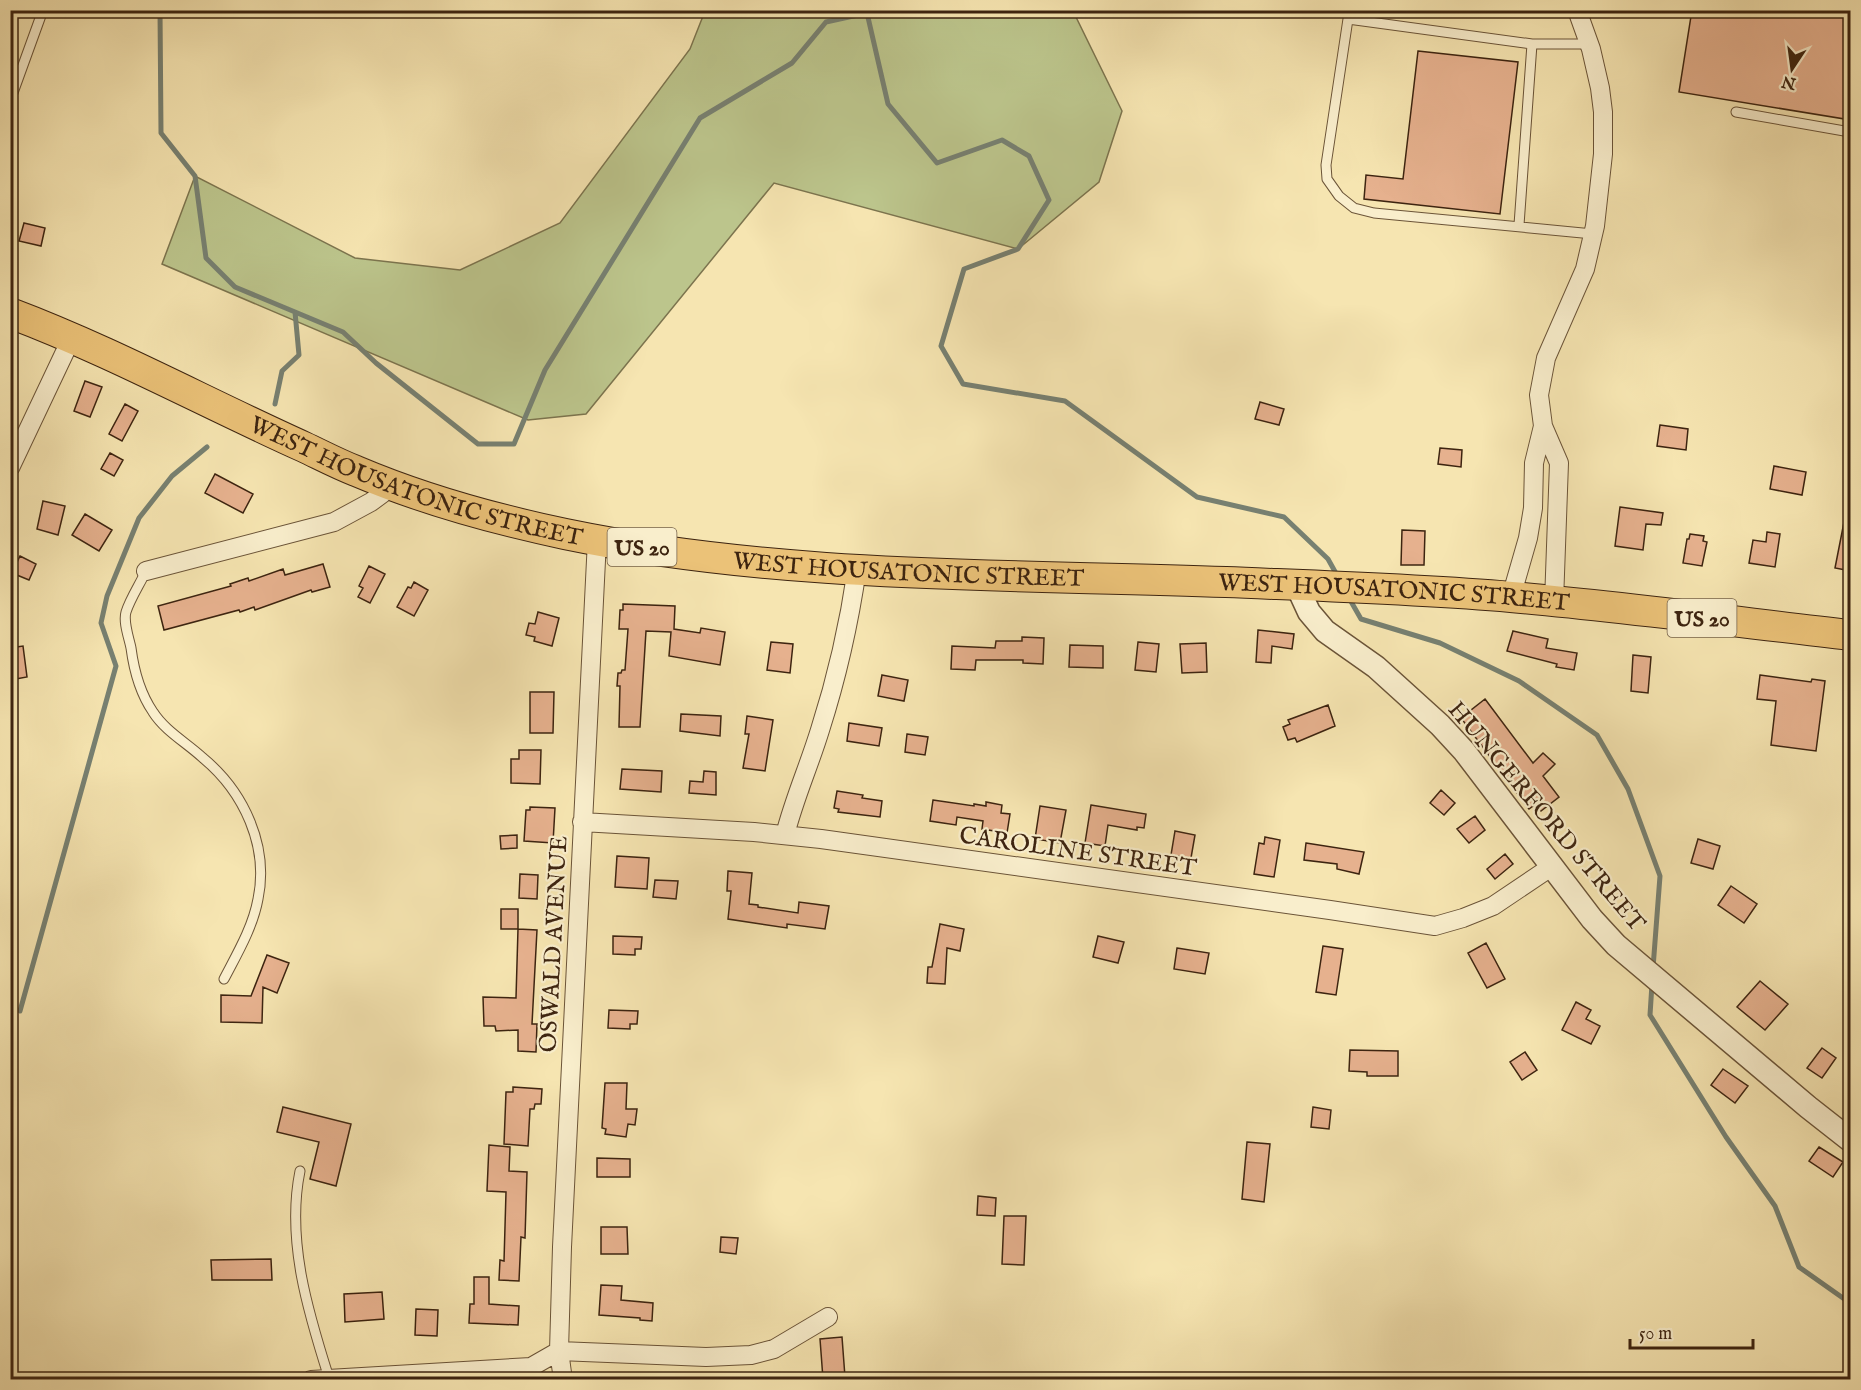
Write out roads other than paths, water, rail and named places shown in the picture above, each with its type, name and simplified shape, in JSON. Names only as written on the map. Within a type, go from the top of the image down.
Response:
[{"type":"highway","name":"WEST HOUSATONIC STREET","points":[[10,313],[72,337],[354,471],[499,518],[597,540],[769,564],[1308,586],[1511,597],[1851,635]]},
{"type":"street","points":[[1511,597],[1528,538],[1533,508],[1534,463],[1542,426],[1539,395],[1546,358],[1585,269],[1593,234],[1602,170],[1603,112],[1598,76],[1576,10]]},
{"type":"street","points":[[10,468],[72,337]]},
{"type":"street","points":[[1542,426],[1559,463],[1554,602]]},
{"type":"street","points":[[146,571],[334,522],[371,502],[394,485]]},
{"type":"street","name":"OSWALD AVENUE","points":[[563,1380],[559,1351],[563,1216],[597,540]]},
{"type":"street","points":[[785,835],[840,661],[857,569]]},
{"type":"street","name":"HUNGERFORD STREET","points":[[1308,586],[1309,612],[1325,631],[1376,667],[1456,743],[1592,919],[1632,960],[1808,1107],[1851,1140]]},
{"type":"street","name":"CAROLINE STREET","points":[[582,822],[785,835],[1434,926],[1493,906],[1551,867]]},
{"type":"street","points":[[320,1379],[531,1367],[559,1351],[706,1357],[752,1355],[774,1349],[828,1317]]},
{"type":"lane","points":[[10,101],[43,10]]},
{"type":"lane","points":[[1589,44],[1532,44],[1348,20],[1326,165],[1327,180],[1339,196],[1354,208],[1374,213],[1519,225],[1593,234]]},
{"type":"lane","points":[[1519,225],[1532,44]]},
{"type":"lane","points":[[1736,112],[1851,132]]},
{"type":"lane","points":[[146,571],[125,614],[133,667],[141,691],[154,714],[173,734],[226,778],[243,804],[255,836],[261,867],[258,900],[245,938],[224,979]]},
{"type":"lane","points":[[300,1171],[296,1190],[298,1249],[320,1379]]},
{"type":"waterway","points":[[160,10],[161,133],[195,176],[206,258],[235,287],[343,332],[376,363],[478,444],[514,444],[545,370],[700,118],[792,63],[826,22],[867,13],[888,104],[937,163],[1002,140],[1029,156],[1049,200],[1018,249],[964,269],[941,346],[963,384],[1065,401],[1197,497],[1284,517],[1328,559],[1338,577]]},
{"type":"waterway","points":[[275,404],[282,371],[299,355],[295,312]]},
{"type":"waterway","points":[[20,1011],[116,666],[101,623],[107,596],[139,518],[172,476],[207,447]]},
{"type":"waterway","points":[[1349,598],[1361,619],[1440,643],[1519,681],[1597,735],[1628,789],[1660,876],[1653,968]]},
{"type":"waterway","points":[[1652,984],[1650,1015],[1726,1137],[1775,1206],[1799,1267],[1850,1303]]}]
